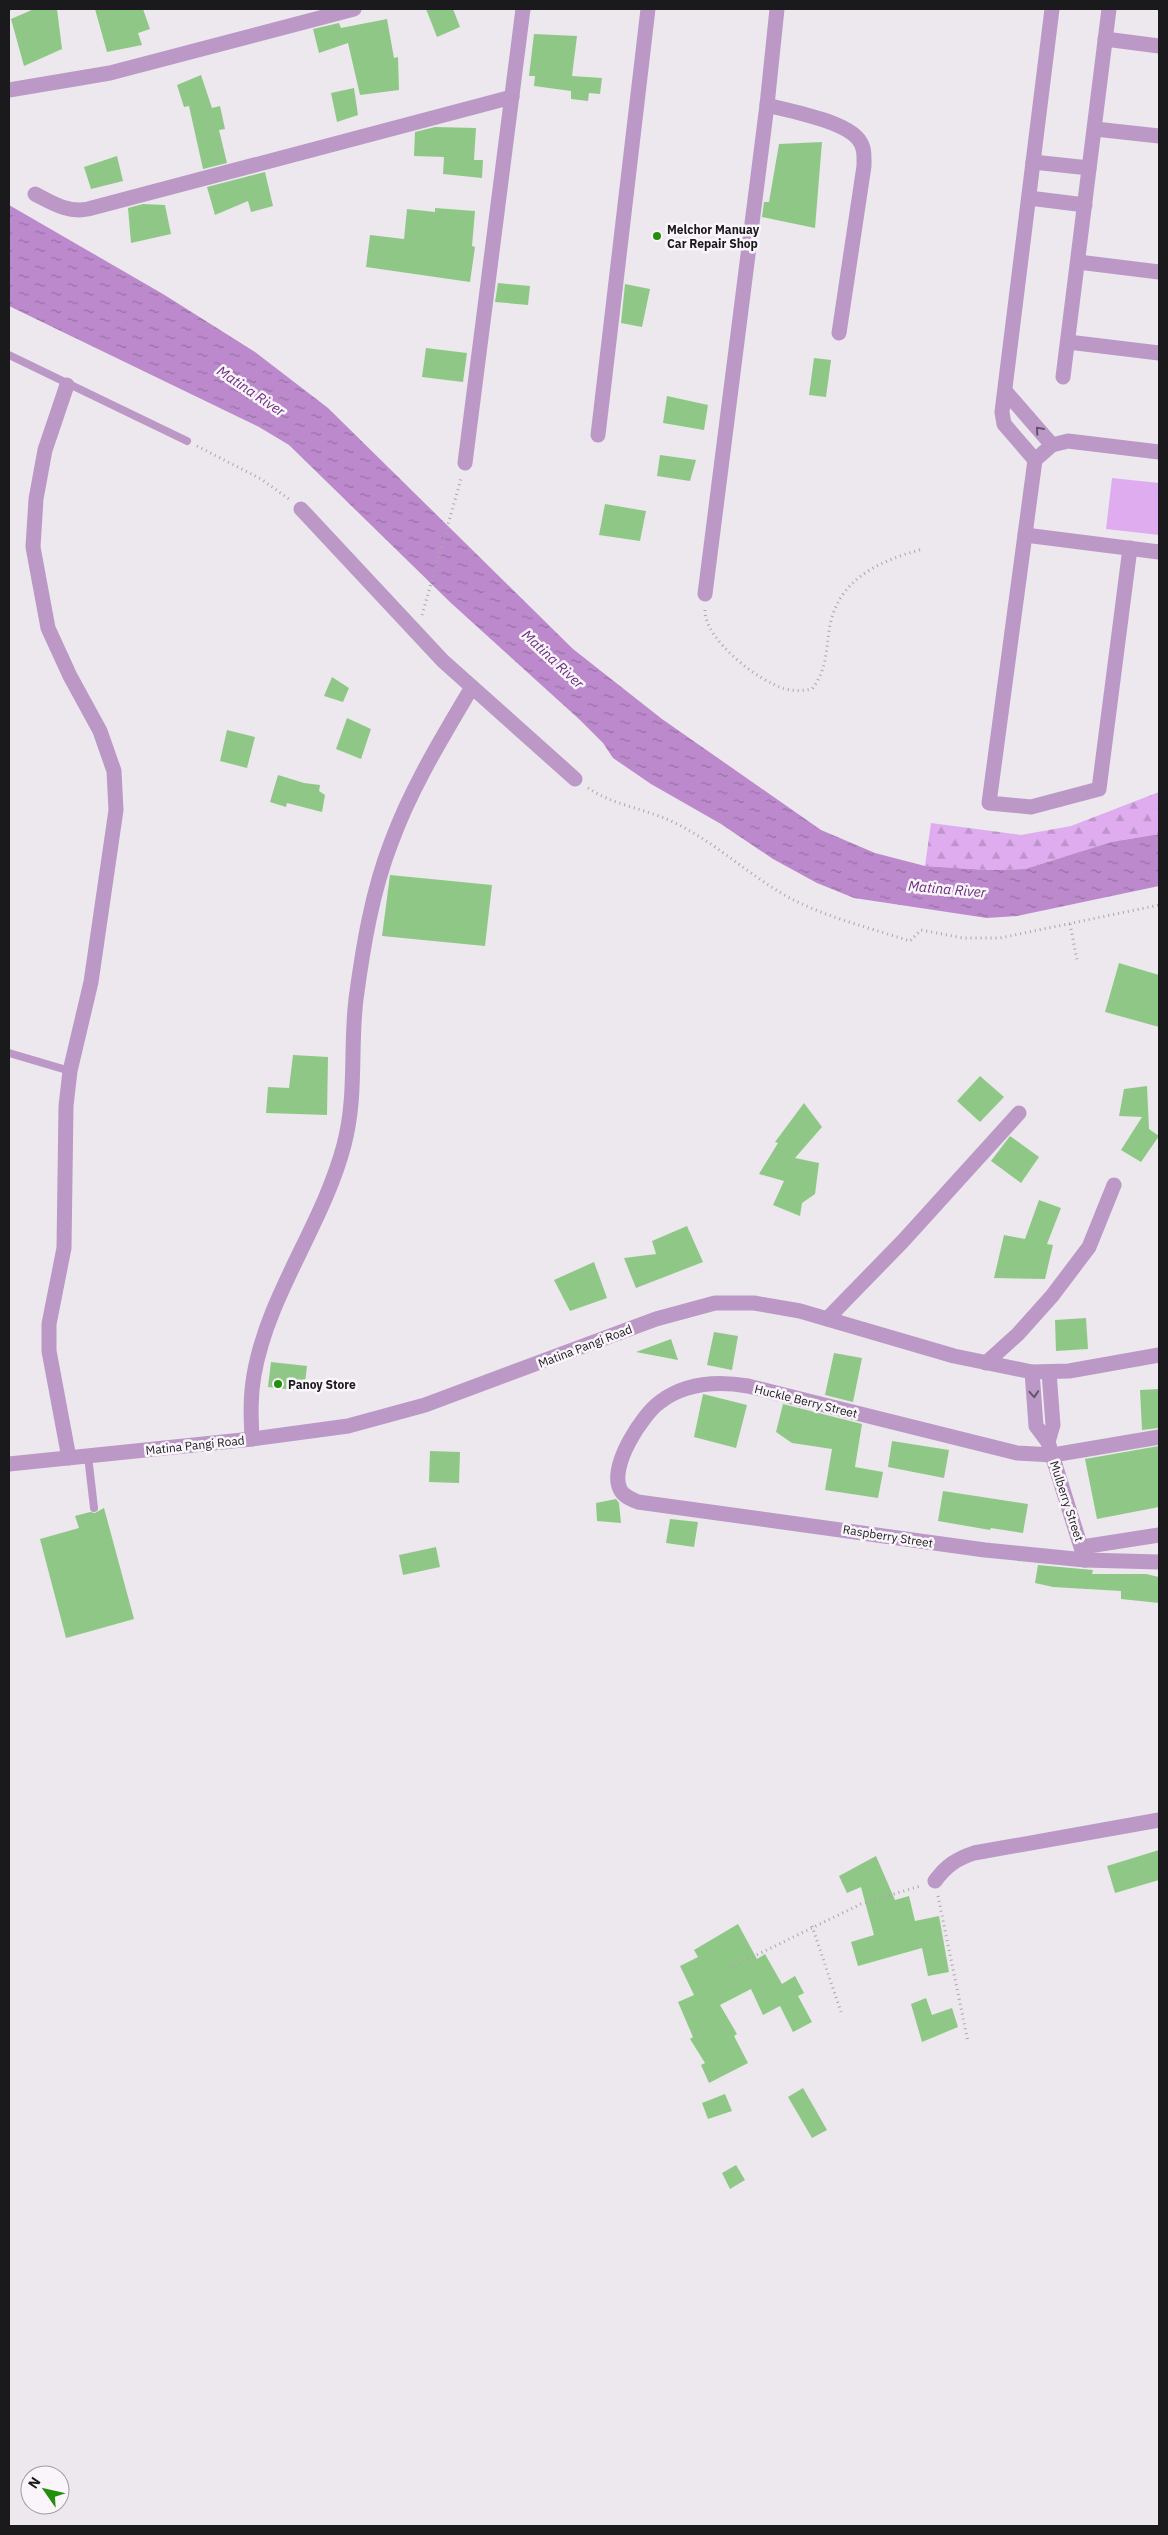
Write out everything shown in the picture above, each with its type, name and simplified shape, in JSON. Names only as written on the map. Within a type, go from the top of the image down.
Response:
[{"type":"street","points":[[9,90],[110,73],[354,9]]},
{"type":"street","points":[[465,464],[523,9]]},
{"type":"street","points":[[598,435],[648,9]]},
{"type":"street","points":[[705,594],[767,105],[777,9]]},
{"type":"street","points":[[1035,460],[1004,424],[1002,412],[1006,392],[1052,9]]},
{"type":"street","points":[[1063,377],[1109,9]]},
{"type":"street","points":[[1105,39],[1159,46]]},
{"type":"street","points":[[35,194],[58,207],[75,212],[81,211],[512,97]]},
{"type":"street","points":[[767,105],[847,130],[859,139],[864,150],[864,166],[839,333]]},
{"type":"street","points":[[1094,129],[1159,136]]},
{"type":"street","points":[[1033,162],[1089,168]]},
{"type":"street","points":[[1029,198],[1085,205]]},
{"type":"street","points":[[1078,262],[1159,272]]},
{"type":"street","points":[[1068,342],[1159,353]]},
{"type":"street","points":[[67,385],[45,450],[36,499],[33,547],[48,628],[70,676],[100,731],[114,771],[116,810],[91,982],[70,1071],[66,1106],[64,1248],[52,1303],[48,1351],[68,1458]]},
{"type":"street","points":[[1006,392],[1052,445]]},
{"type":"street","points":[[1130,548],[1099,789],[1031,807],[989,803],[1035,460],[1052,445],[1068,441],[1159,452]]},
{"type":"street","points":[[301,509],[411,628],[472,687],[575,780]]},
{"type":"street","points":[[1025,535],[1159,552]]},
{"type":"street","points":[[252,1439],[250,1407],[254,1375],[262,1343],[277,1304],[332,1184],[352,1114],[355,1006],[361,963],[390,844],[422,773],[472,687]]},
{"type":"street","points":[[827,1319],[903,1241],[1020,1113]]},
{"type":"street","points":[[986,1363],[1018,1334],[1052,1296],[1089,1247],[1114,1185]]},
{"type":"street","name":"Matina Pangi Road","points":[[9,1464],[252,1439],[348,1426],[385,1418],[473,1389],[589,1344],[695,1307],[715,1303],[754,1304],[800,1311],[986,1363],[1032,1372],[1069,1371],[1159,1355]]},
{"type":"street","name":"Mulberry Street","points":[[1032,1372],[1036,1426],[1050,1448],[1083,1553]]},
{"type":"street","name":"Mulberry Street","points":[[1049,1372],[1053,1425],[1050,1448]]},
{"type":"street","name":"Huckle Berry Street","points":[[620,1490],[618,1475],[621,1461],[635,1432],[650,1410],[677,1392],[709,1384],[748,1386],[1017,1453],[1159,1437]]},
{"type":"street","name":"Raspberry Street","points":[[620,1490],[625,1496],[638,1502],[945,1545],[1083,1553],[1159,1562]]},
{"type":"street","points":[[1083,1553],[1159,1535]]},
{"type":"street","points":[[935,1881],[944,1869],[956,1859],[974,1853],[1159,1820]]},
{"type":"lane","points":[[9,355],[67,385],[186,441]]},
{"type":"lane","points":[[9,1053],[70,1071]]},
{"type":"lane","points":[[88,1456],[94,1508]]},
{"type":"path","points":[[186,441],[261,479],[301,509]]},
{"type":"path","points":[[423,613],[459,486]]},
{"type":"path","points":[[705,594],[704,616],[709,630],[718,642],[771,682],[784,688],[801,691],[812,689],[824,669],[829,629],[834,612],[853,583],[865,571],[879,563],[923,548]]},
{"type":"path","points":[[575,780],[593,792],[676,823],[789,898],[910,941],[920,930],[962,938],[986,939],[1022,935],[1159,905]]},
{"type":"path","points":[[1070,924],[1077,960]]},
{"type":"path","points":[[730,1968],[812,1926],[861,1904],[935,1881],[968,2042]]},
{"type":"path","points":[[812,1926],[841,2012]]},
{"type":"green space","points":[[1112,478],[1159,483],[1159,535],[1106,529]]},
{"type":"green space","points":[[1159,792],[1159,834],[1111,842],[1025,869],[987,870],[925,866],[931,823],[1021,835],[1071,826]]},
{"type":"water","name":"Matina River","points":[[9,205],[163,294],[255,352],[328,408],[573,649],[662,719],[821,830],[875,853],[925,866],[987,870],[1025,869],[1111,842],[1159,834],[1159,886],[1017,916],[987,918],[854,898],[817,883],[773,859],[721,824],[651,784],[613,758],[603,743],[580,720],[451,603],[289,445],[259,427],[9,306]]},
{"type":"building","points":[[34,9],[57,9],[62,49],[24,66],[11,19]]},
{"type":"building","points":[[95,9],[143,9],[150,29],[138,33],[142,45],[107,52]]},
{"type":"building","points":[[426,9],[453,9],[460,27],[437,37]]},
{"type":"building","points":[[387,19],[394,58],[398,57],[399,90],[360,95],[348,43],[319,53],[313,29],[339,23],[341,28]]},
{"type":"building","points":[[534,34],[577,36],[572,76],[602,78],[600,94],[589,93],[588,101],[571,99],[571,91],[534,86],[535,76],[529,76]]},
{"type":"building","points":[[201,75],[212,108],[220,106],[225,129],[219,130],[227,163],[203,169],[189,106],[184,107],[177,85]]},
{"type":"building","points":[[354,88],[358,115],[337,122],[331,93]]},
{"type":"building","points":[[435,127],[476,128],[474,160],[483,160],[482,178],[443,174],[444,157],[414,156],[415,132]]},
{"type":"building","points":[[822,142],[815,228],[762,217],[764,202],[769,202],[779,144]]},
{"type":"building","points":[[117,156],[123,181],[91,189],[84,167]]},
{"type":"building","points":[[265,172],[273,206],[251,212],[248,201],[215,215],[207,187]]},
{"type":"building","points":[[143,204],[165,205],[171,234],[131,243],[128,208]]},
{"type":"building","points":[[435,208],[475,211],[472,246],[475,247],[470,282],[366,267],[370,235],[404,239],[407,209],[435,212]]},
{"type":"building","points":[[498,283],[530,286],[528,305],[495,302]]},
{"type":"building","points":[[625,284],[650,289],[642,327],[621,323]]},
{"type":"building","points":[[426,348],[467,353],[463,382],[422,377]]},
{"type":"building","points":[[814,358],[831,360],[826,397],[809,395]]},
{"type":"building","points":[[667,396],[708,405],[704,430],[663,423]]},
{"type":"building","points":[[660,455],[696,460],[690,481],[657,476]]},
{"type":"building","points":[[605,504],[646,511],[640,541],[599,535]]},
{"type":"building","points":[[332,677],[349,688],[343,702],[324,696]]},
{"type":"building","points":[[347,718],[371,729],[361,759],[336,749]]},
{"type":"building","points":[[227,730],[255,737],[247,768],[220,761]]},
{"type":"building","points":[[278,775],[304,783],[320,785],[319,791],[325,795],[322,812],[287,803],[286,807],[270,802]]},
{"type":"building","points":[[390,875],[492,885],[485,946],[382,936]]},
{"type":"building","points":[[1119,963],[1159,975],[1159,1027],[1105,1012]]},
{"type":"building","points":[[293,1055],[328,1057],[327,1115],[266,1113],[268,1087],[289,1088]]},
{"type":"building","points":[[980,1076],[1004,1097],[980,1122],[957,1101]]},
{"type":"building","points":[[1147,1086],[1149,1129],[1159,1136],[1141,1162],[1121,1150],[1142,1117],[1119,1116],[1124,1089]]},
{"type":"building","points":[[804,1103],[822,1127],[795,1158],[819,1163],[815,1194],[802,1203],[800,1216],[773,1205],[784,1181],[759,1174],[778,1143],[775,1142]]},
{"type":"building","points":[[1010,1136],[1039,1157],[1021,1183],[991,1161]]},
{"type":"building","points":[[1039,1200],[1061,1208],[1047,1244],[1053,1245],[1045,1279],[994,1278],[1004,1235],[1025,1239]]},
{"type":"building","points":[[687,1226],[703,1262],[636,1288],[624,1258],[656,1254],[652,1241]]},
{"type":"building","points":[[594,1262],[607,1298],[570,1311],[554,1280]]},
{"type":"building","points":[[1086,1318],[1088,1349],[1056,1351],[1055,1320]]},
{"type":"building","points":[[714,1332],[738,1336],[732,1370],[707,1365]]},
{"type":"building","points":[[671,1339],[678,1360],[636,1352]]},
{"type":"building","points":[[834,1353],[862,1358],[853,1402],[825,1395]]},
{"type":"building","points":[[271,1362],[307,1366],[304,1391],[268,1387]]},
{"type":"building","points":[[1159,1389],[1159,1428],[1142,1430],[1140,1390]]},
{"type":"building","points":[[703,1394],[747,1405],[736,1448],[694,1437]]},
{"type":"building","points":[[783,1404],[862,1424],[855,1467],[883,1472],[878,1498],[825,1490],[832,1449],[792,1443],[776,1432]]},
{"type":"building","points":[[892,1441],[949,1450],[944,1478],[888,1467]]},
{"type":"building","points":[[1159,1446],[1159,1507],[1097,1519],[1085,1459]]},
{"type":"building","points":[[430,1451],[460,1452],[459,1483],[429,1482]]},
{"type":"building","points":[[943,1491],[1028,1504],[1023,1533],[991,1528],[990,1530],[938,1521]]},
{"type":"building","points":[[616,1499],[619,1503],[621,1523],[597,1521],[596,1503]]},
{"type":"building","points":[[104,1508],[134,1619],[66,1638],[40,1539],[79,1528],[75,1516],[90,1512],[95,1513]]},
{"type":"building","points":[[670,1519],[698,1522],[694,1547],[666,1543]]},
{"type":"building","points":[[436,1547],[440,1567],[403,1575],[399,1555]]},
{"type":"building","points":[[1038,1565],[1093,1570],[1092,1574],[1146,1574],[1159,1577],[1159,1603],[1121,1599],[1121,1591],[1053,1587],[1035,1583]]},
{"type":"building","points":[[1159,1850],[1159,1880],[1115,1893],[1107,1866]]},
{"type":"building","points":[[876,1856],[895,1900],[909,1896],[915,1921],[939,1916],[949,1972],[928,1976],[922,1948],[858,1966],[851,1942],[874,1935],[861,1887],[847,1893],[839,1876]]},
{"type":"building","points":[[738,1924],[757,1959],[765,1954],[782,1984],[795,1976],[804,1993],[798,1996],[812,2022],[793,2032],[780,2006],[763,2015],[751,1989],[720,2005],[737,2034],[734,2036],[748,2063],[709,2083],[701,2065],[705,2063],[690,2039],[693,2037],[678,2002],[694,1995],[680,1966],[698,1957],[694,1950]]},
{"type":"building","points":[[926,1998],[932,2015],[952,2008],[958,2027],[922,2042],[911,2004]]},
{"type":"building","points":[[803,2088],[827,2130],[812,2138],[788,2097]]},
{"type":"building","points":[[725,2094],[732,2111],[708,2119],[702,2103]]},
{"type":"building","points":[[736,2165],[745,2180],[730,2189],[722,2173]]},
{"type":"place","name":"Melchor Manuay Car Repair Shop","points":[[657,236]]},
{"type":"place","name":"Panoy Store","points":[[278,1384]]}]
